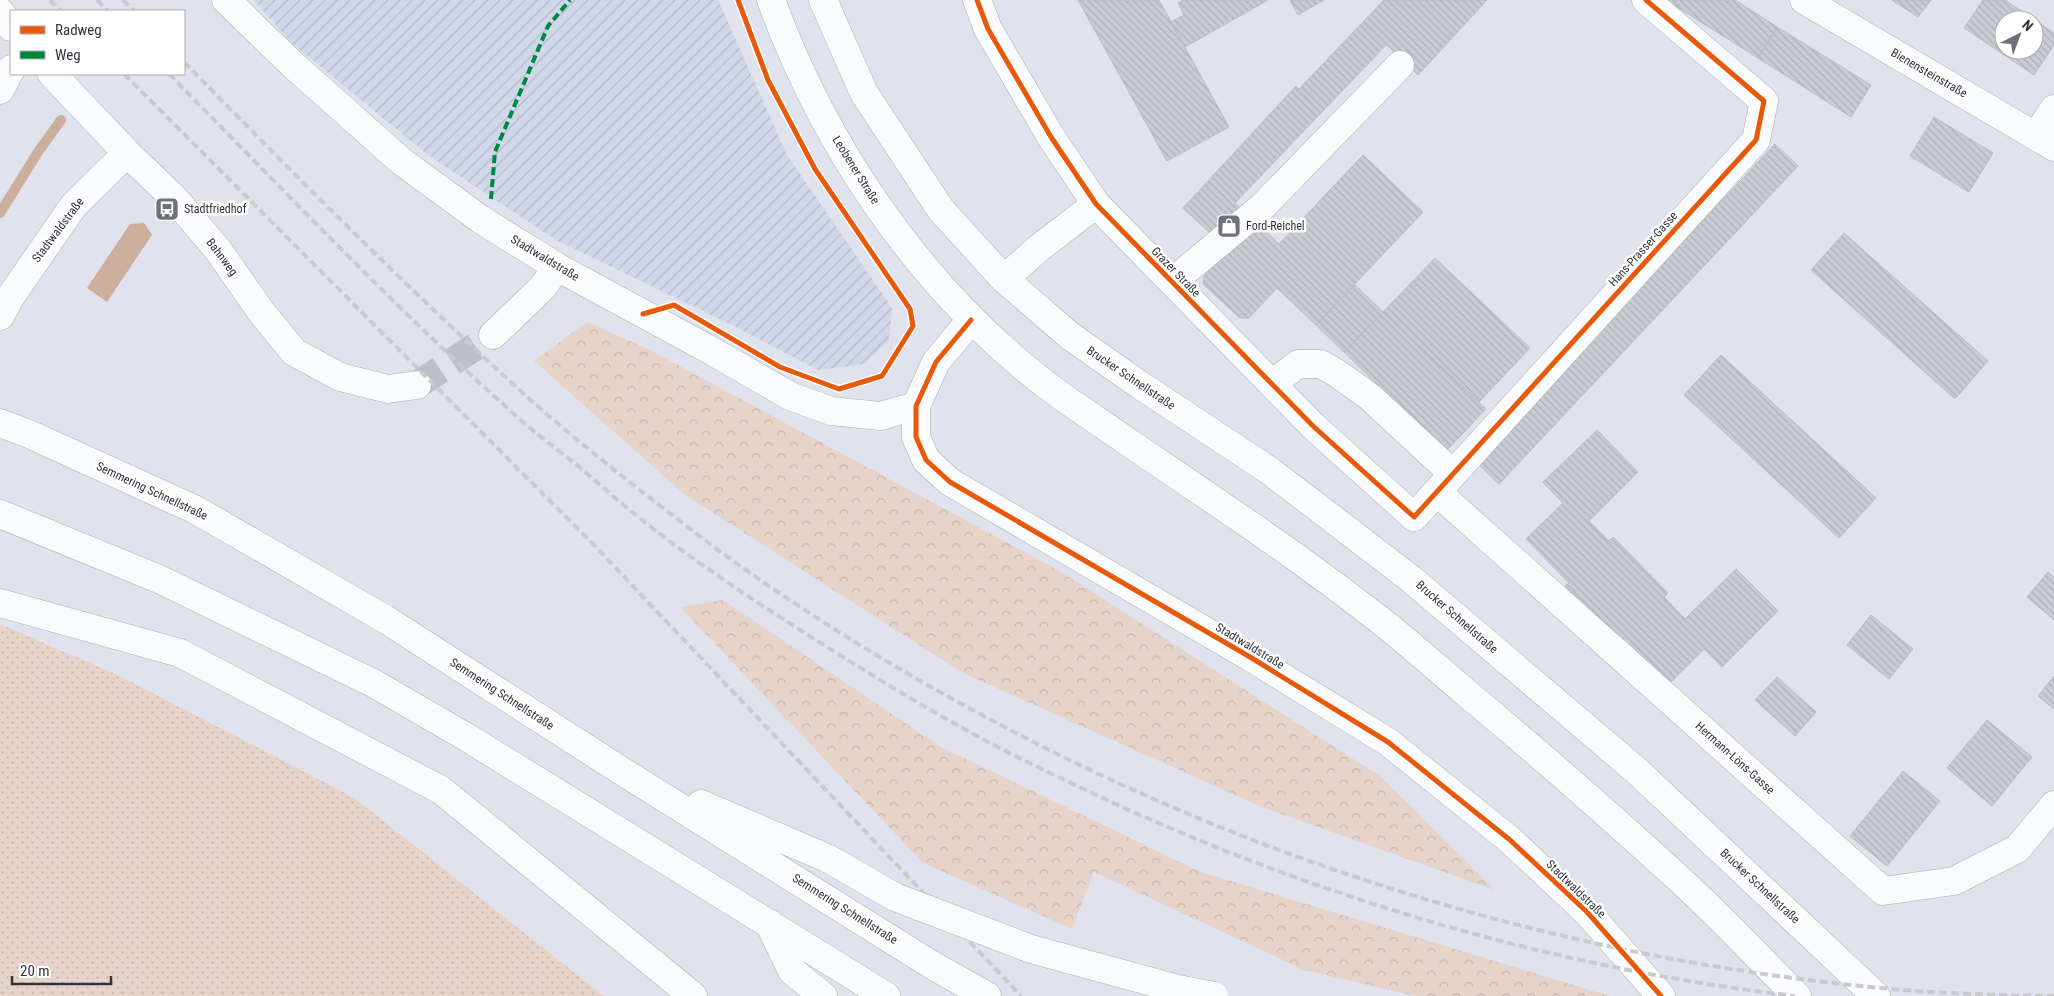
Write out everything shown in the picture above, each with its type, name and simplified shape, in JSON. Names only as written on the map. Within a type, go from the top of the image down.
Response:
[{"type":"main road","name":"Stadtwaldstraße","points":[[226,0],[292,64],[402,161],[480,219],[557,267],[712,351],[790,396],[831,411],[880,416],[916,406]]},
{"type":"main road","name":"Leobener Straße","points":[[772,0],[784,35],[810,94],[848,161],[889,223],[971,320]]},
{"type":"main road","points":[[823,0],[864,93],[941,210],[1004,279],[1039,248],[1096,204]]},
{"type":"main road","name":"Grazer Straße","points":[[977,0],[988,29],[1051,137],[1096,204],[1313,426],[1414,517]]},
{"type":"main road","name":"Hans-Prasser-Gasse","points":[[1414,517],[1756,140],[1764,101],[1646,0]]},
{"type":"main road","name":"Bienensteinstraße","points":[[1804,0],[2045,141]]},
{"type":"main road","points":[[0,12],[10,26]]},
{"type":"main road","points":[[1172,282],[1262,208],[1400,65]]},
{"type":"main road","points":[[0,90],[10,70]]},
{"type":"main road","name":"Bahnweg","points":[[56,77],[127,153],[175,199],[218,250],[262,313],[294,352],[340,377],[388,390],[417,385]]},
{"type":"main road","points":[[2045,141],[2054,109]]},
{"type":"main road","name":"Stadtwaldstraße","points":[[0,316],[11,296],[74,205],[127,153]]},
{"type":"main road","points":[[493,335],[542,288],[557,267]]},
{"type":"main road","name":"Brucker Schnellstraße","points":[[1004,279],[1070,336],[1270,471],[1412,578],[1637,772],[1869,989],[1887,996]]},
{"type":"main road","name":"Stadtwaldstraße","points":[[971,320],[936,362],[916,406],[916,437],[926,460],[950,482],[1250,657],[1388,742],[1510,840],[1587,912],[1659,993]]},
{"type":"main road","points":[[971,320],[1036,378],[1251,526],[1380,620],[1527,744],[1691,891],[1797,996]]},
{"type":"main road","name":"Hermann-Löns-Gasse","points":[[1272,384],[1298,364],[1321,364],[1370,397],[1445,483],[1883,891],[1954,881],[2017,849],[2054,805]]},
{"type":"main road","name":"Semmering Schnellstraße","points":[[0,423],[29,434],[196,510],[385,619],[617,768],[815,890],[932,965],[987,996]]},
{"type":"main road","points":[[0,514],[158,579],[373,683],[468,738],[886,996]]},
{"type":"main road","points":[[0,603],[180,653],[441,790],[693,996]]},
{"type":"main road","points":[[617,768],[829,858],[895,897],[1031,949],[1178,989],[1214,996]]},
{"type":"main road","points":[[769,923],[792,971],[824,996]]},
{"type":"main road","points":[[1741,940],[1780,996]]},
{"type":"shaded area","points":[[253,0],[718,0],[787,155],[892,308],[889,341],[864,364],[818,370],[730,324],[556,240],[428,155],[293,44]]},
{"type":"shaded area","points":[[144,223],[152,235],[107,302],[87,288],[130,224]]},
{"type":"green space","points":[[587,322],[648,349],[1058,570],[1380,776],[1495,890],[1259,806],[961,672],[684,494],[534,361]]},
{"type":"green space","points":[[723,600],[941,747],[1201,872],[1610,996],[1415,996],[1304,970],[1094,872],[1072,929],[923,863],[680,607]]},
{"type":"green space","points":[[0,624],[120,676],[353,797],[604,996],[0,996]]},
{"type":"building","points":[[1078,0],[1159,0],[1229,127],[1167,161]]},
{"type":"building","points":[[1184,0],[1268,0],[1185,47],[1171,22],[1184,15],[1178,3]]},
{"type":"building","points":[[1290,0],[1324,0],[1298,15]]},
{"type":"building","points":[[1384,0],[1487,0],[1418,75],[1363,22]]},
{"type":"building","points":[[1666,0],[1735,0],[1777,27],[1758,58]]},
{"type":"building","points":[[1892,0],[1931,0],[1918,17]]},
{"type":"building","points":[[1983,0],[2005,0],[2020,10],[1994,10],[1994,48],[1964,28]]},
{"type":"building","points":[[1363,22],[1387,44],[1321,113],[1298,90]]},
{"type":"building","points":[[2044,26],[2054,33],[2054,45],[2044,60]]},
{"type":"building","points":[[1777,27],[1871,85],[1851,117],[1758,58]]},
{"type":"building","points":[[2012,60],[2044,60],[2034,75]]},
{"type":"building","points":[[1296,86],[1321,113],[1235,203],[1255,221],[1228,250],[1183,208]]},
{"type":"building","points":[[1934,117],[1993,153],[1969,192],[1910,156]]},
{"type":"building","points":[[1775,144],[1798,166],[1499,484],[1476,462]]},
{"type":"building","points":[[1363,155],[1423,212],[1316,325],[1277,288],[1249,318],[1240,318],[1203,284],[1204,276],[1255,221],[1279,244]]},
{"type":"building","points":[[1844,233],[1988,361],[1955,399],[1811,270]]},
{"type":"building","points":[[1435,258],[1530,348],[1479,402],[1383,312]]},
{"type":"building","points":[[1355,285],[1383,312],[1344,352],[1316,325]]},
{"type":"building","points":[[1383,312],[1486,409],[1446,451],[1344,352]]},
{"type":"building","points":[[1721,355],[1876,498],[1839,538],[1684,395]]},
{"type":"building","points":[[1597,430],[1638,472],[1589,521],[1609,541],[1613,537],[1668,593],[1664,597],[1685,619],[1736,569],[1778,611],[1722,667],[1704,649],[1669,684],[1624,638],[1620,642],[1565,586],[1569,583],[1526,539],[1563,503],[1543,482]]},
{"type":"building","points":[[2048,572],[2054,577],[2054,620],[2027,597]]},
{"type":"building","points":[[1871,615],[1913,649],[1889,679],[1847,645]]},
{"type":"building","points":[[2054,676],[2054,709],[2038,696]]},
{"type":"building","points":[[1777,677],[1816,712],[1795,736],[1755,700]]},
{"type":"building","points":[[1987,720],[2032,757],[1992,806],[1947,768]]},
{"type":"building","points":[[1903,771],[1940,801],[1887,866],[1850,836]]},
{"type":"waterway","points":[[0,213],[38,152],[61,120]]},
{"type":"tunnel","points":[[417,385],[493,335]]},
{"type":"railway","points":[[50,0],[60,10]]},
{"type":"railway","points":[[97,0],[107,10]]},
{"type":"railway","points":[[123,0],[133,10]]},
{"type":"railway","points":[[185,63],[352,231],[481,355],[525,395],[612,468],[737,564],[845,636],[995,722],[1100,775],[1208,822],[1318,864],[1430,900],[1543,931],[1658,956],[1775,976],[1912,991],[2054,996]]},
{"type":"railway","points":[[125,75],[595,546],[1021,996]]},
{"type":"railway","points":[[170,75],[418,325],[531,429],[637,516],[706,568],[827,647],[942,717],[1044,770],[1180,832],[1264,866],[1350,896],[1438,924],[1526,947],[1615,967],[1705,984],[1795,996]]},
{"type":"marked path","points":[[491,199],[495,152],[548,26],[570,0]]},
{"type":"cycle path","points":[[643,314],[674,305],[780,367],[839,389],[882,376],[913,326],[910,309],[815,169],[768,80],[738,0]]},
{"type":"cycle path","points":[[977,0],[988,29],[1051,137],[1096,204],[1313,426],[1414,517],[1756,140],[1764,101],[1646,0]]},
{"type":"cycle path","points":[[971,320],[936,362],[916,406],[916,437],[926,460],[950,482],[1250,657],[1388,742],[1510,840],[1587,912],[1661,996]]},
{"type":"place","name":"Stadtfriedhof","points":[[167,209]]},
{"type":"place","name":"Ford-Reichel","points":[[1229,226]]}]
